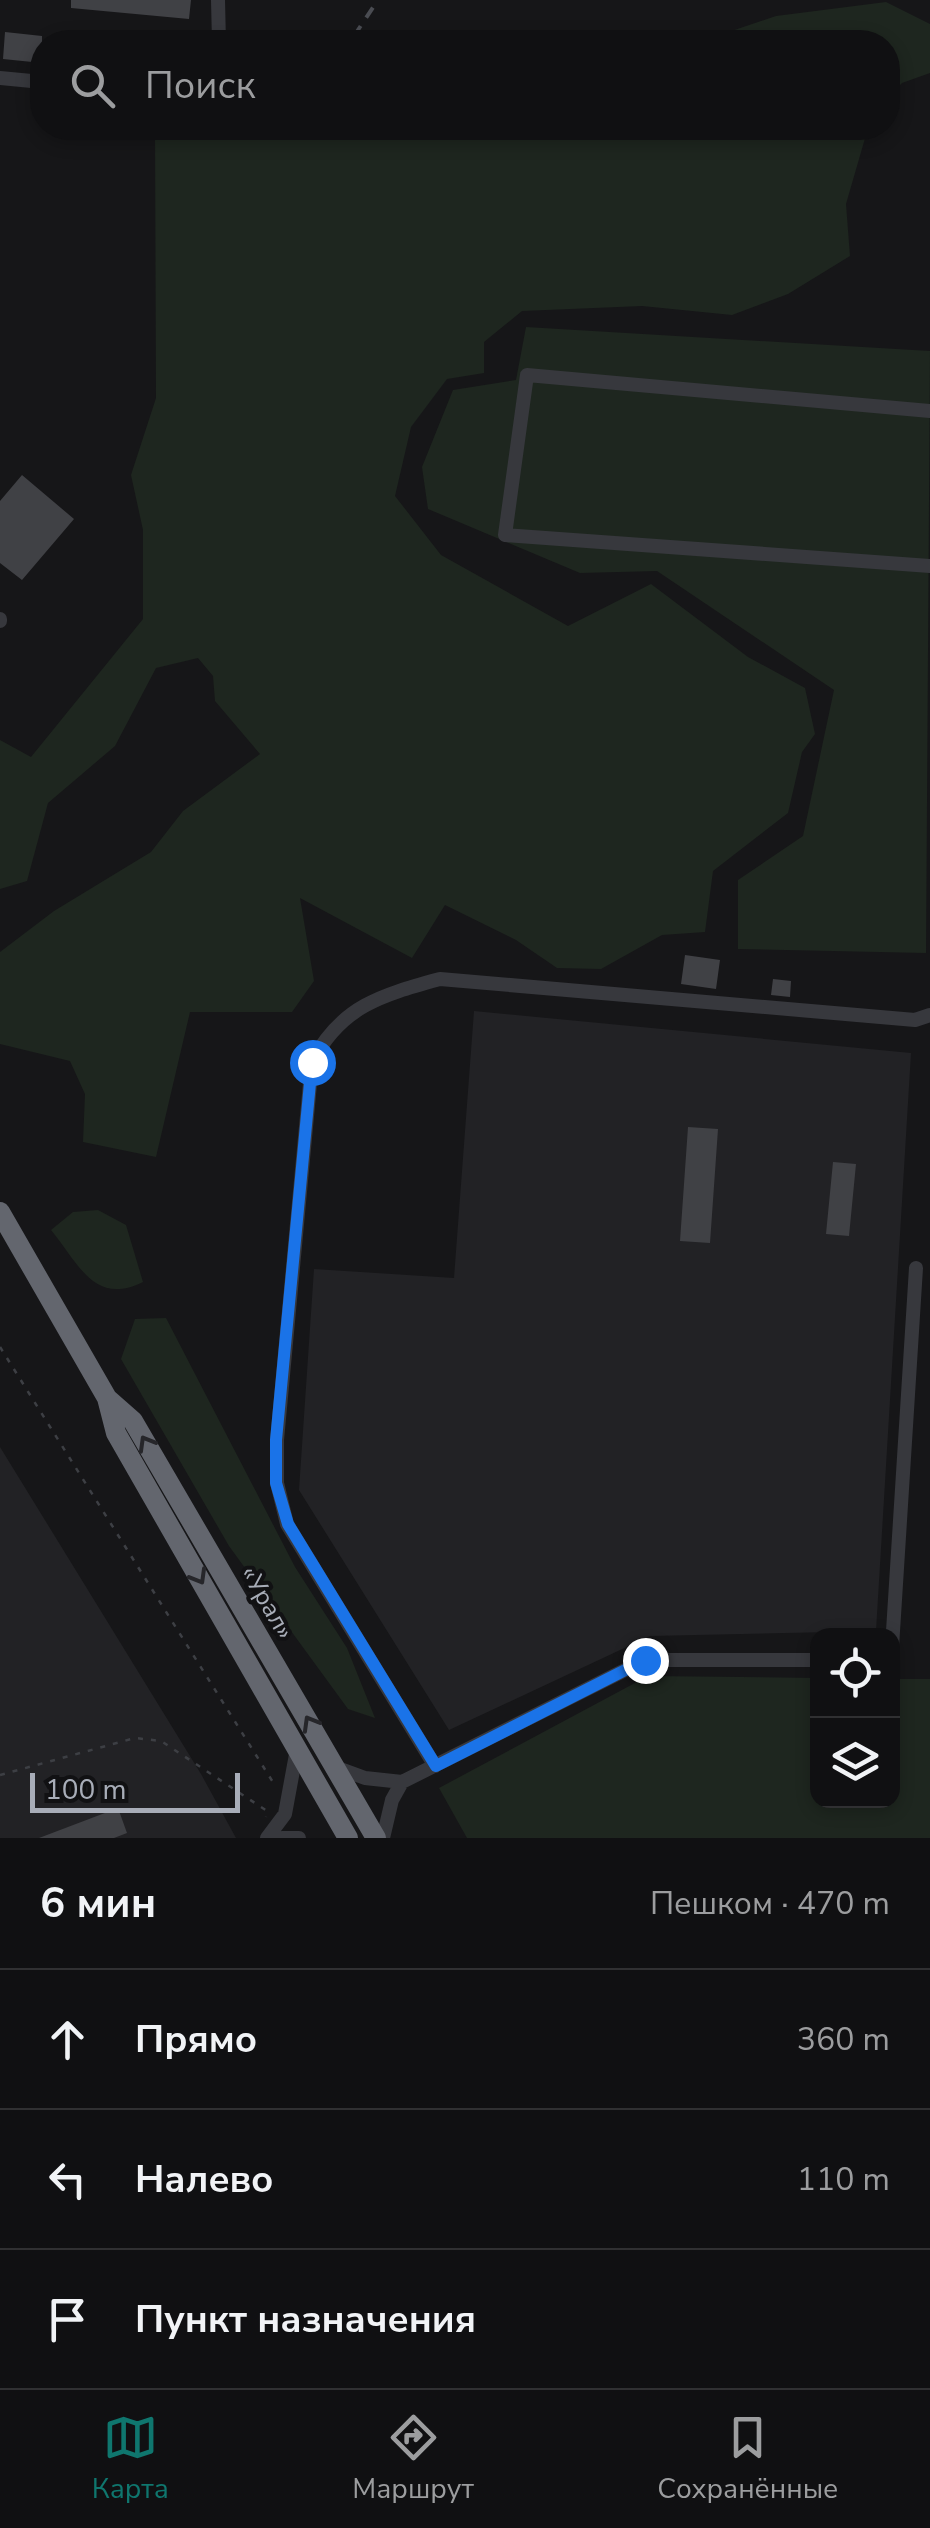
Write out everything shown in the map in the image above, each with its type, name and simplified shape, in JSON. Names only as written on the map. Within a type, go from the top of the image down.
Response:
[{"type":"highway","name":"«Урал»","points":[[0,1212],[107,1398],[116,1433],[348,1838]]},
{"type":"highway","name":"«Урал»","points":[[107,1398],[133,1421],[380,1838]]},
{"type":"street","points":[[218,0],[219,30]]},
{"type":"street","points":[[0,78],[30,81]]},
{"type":"street","points":[[930,410],[528,375],[505,535],[930,566]]},
{"type":"street","points":[[436,1766],[288,1524],[276,1483],[276,1440],[312,1062],[328,1032],[354,1010],[395,992],[440,979],[915,1020],[930,1015]]},
{"type":"street","points":[[893,1628],[916,1268]]},
{"type":"street","points":[[335,1766],[365,1778],[402,1782],[645,1660],[810,1660]]},
{"type":"street","points":[[267,1831],[287,1805],[297,1748]]},
{"type":"street","points":[[380,1838],[402,1782]]},
{"type":"street","points":[[282,1838],[299,1838]]},
{"type":"path","points":[[0,1348],[287,1805]]},
{"type":"path","points":[[0,1775],[135,1738],[161,1741],[267,1812],[267,1831]]},
{"type":"shaded area","points":[[886,2],[930,24],[930,73],[900,85],[900,30],[735,30],[776,16]]},
{"type":"shaded area","points":[[155,140],[865,140],[846,204],[850,256],[788,294],[732,315],[642,306],[522,311],[484,342],[484,373],[447,379],[411,427],[395,496],[441,555],[568,626],[651,584],[748,657],[805,688],[815,734],[802,752],[788,813],[713,871],[705,932],[662,935],[601,969],[557,968],[516,940],[445,905],[412,958],[300,898],[314,981],[292,1012],[190,1012],[156,1157],[83,1142],[85,1094],[70,1061],[0,1044],[0,952],[54,911],[151,852],[183,811],[260,754],[215,701],[213,676],[198,658],[156,668],[115,746],[48,803],[27,881],[0,889],[0,740],[31,757],[143,619],[143,530],[131,475],[156,398]]},
{"type":"shaded area","points":[[526,327],[930,351],[926,953],[738,949],[738,880],[803,836],[834,690],[657,571],[580,573],[428,509],[422,467],[453,390],[516,380]]},
{"type":"shaded area","points":[[474,1011],[911,1053],[876,1628],[650,1636],[449,1730],[299,1490],[314,1269],[454,1278]]},
{"type":"shaded area","points":[[98,1210],[126,1225],[143,1282],[112,1289],[100,1285],[79,1268],[51,1230],[73,1212]]},
{"type":"shaded area","points":[[166,1318],[295,1567],[347,1648],[375,1718],[348,1709],[229,1546],[121,1359],[135,1319]]},
{"type":"shaded area","points":[[0,1447],[201,1774],[236,1838],[0,1838]]},
{"type":"shaded area","points":[[648,1676],[810,1678],[810,1808],[900,1808],[900,1679],[930,1679],[930,1838],[467,1838],[439,1788]]},
{"type":"building","points":[[71,0],[191,0],[189,19],[71,8]]},
{"type":"building","points":[[5,32],[30,35],[30,62],[3,59]]},
{"type":"building","points":[[22,475],[74,519],[22,580],[0,563],[0,501]]},
{"type":"building","points":[[685,955],[720,960],[716,989],[681,984]]},
{"type":"building","points":[[773,979],[791,981],[790,997],[771,995]]},
{"type":"building","points":[[688,1127],[718,1129],[710,1243],[680,1241]]},
{"type":"building","points":[[833,1162],[856,1164],[849,1236],[826,1234]]},
{"type":"building","points":[[118,1808],[127,1833],[114,1838],[39,1838]]},
{"type":"railway","points":[[358,30],[378,0]]},
{"type":"route","points":[[312,1062],[276,1440],[276,1483],[288,1524],[436,1766],[645,1660]]}]
